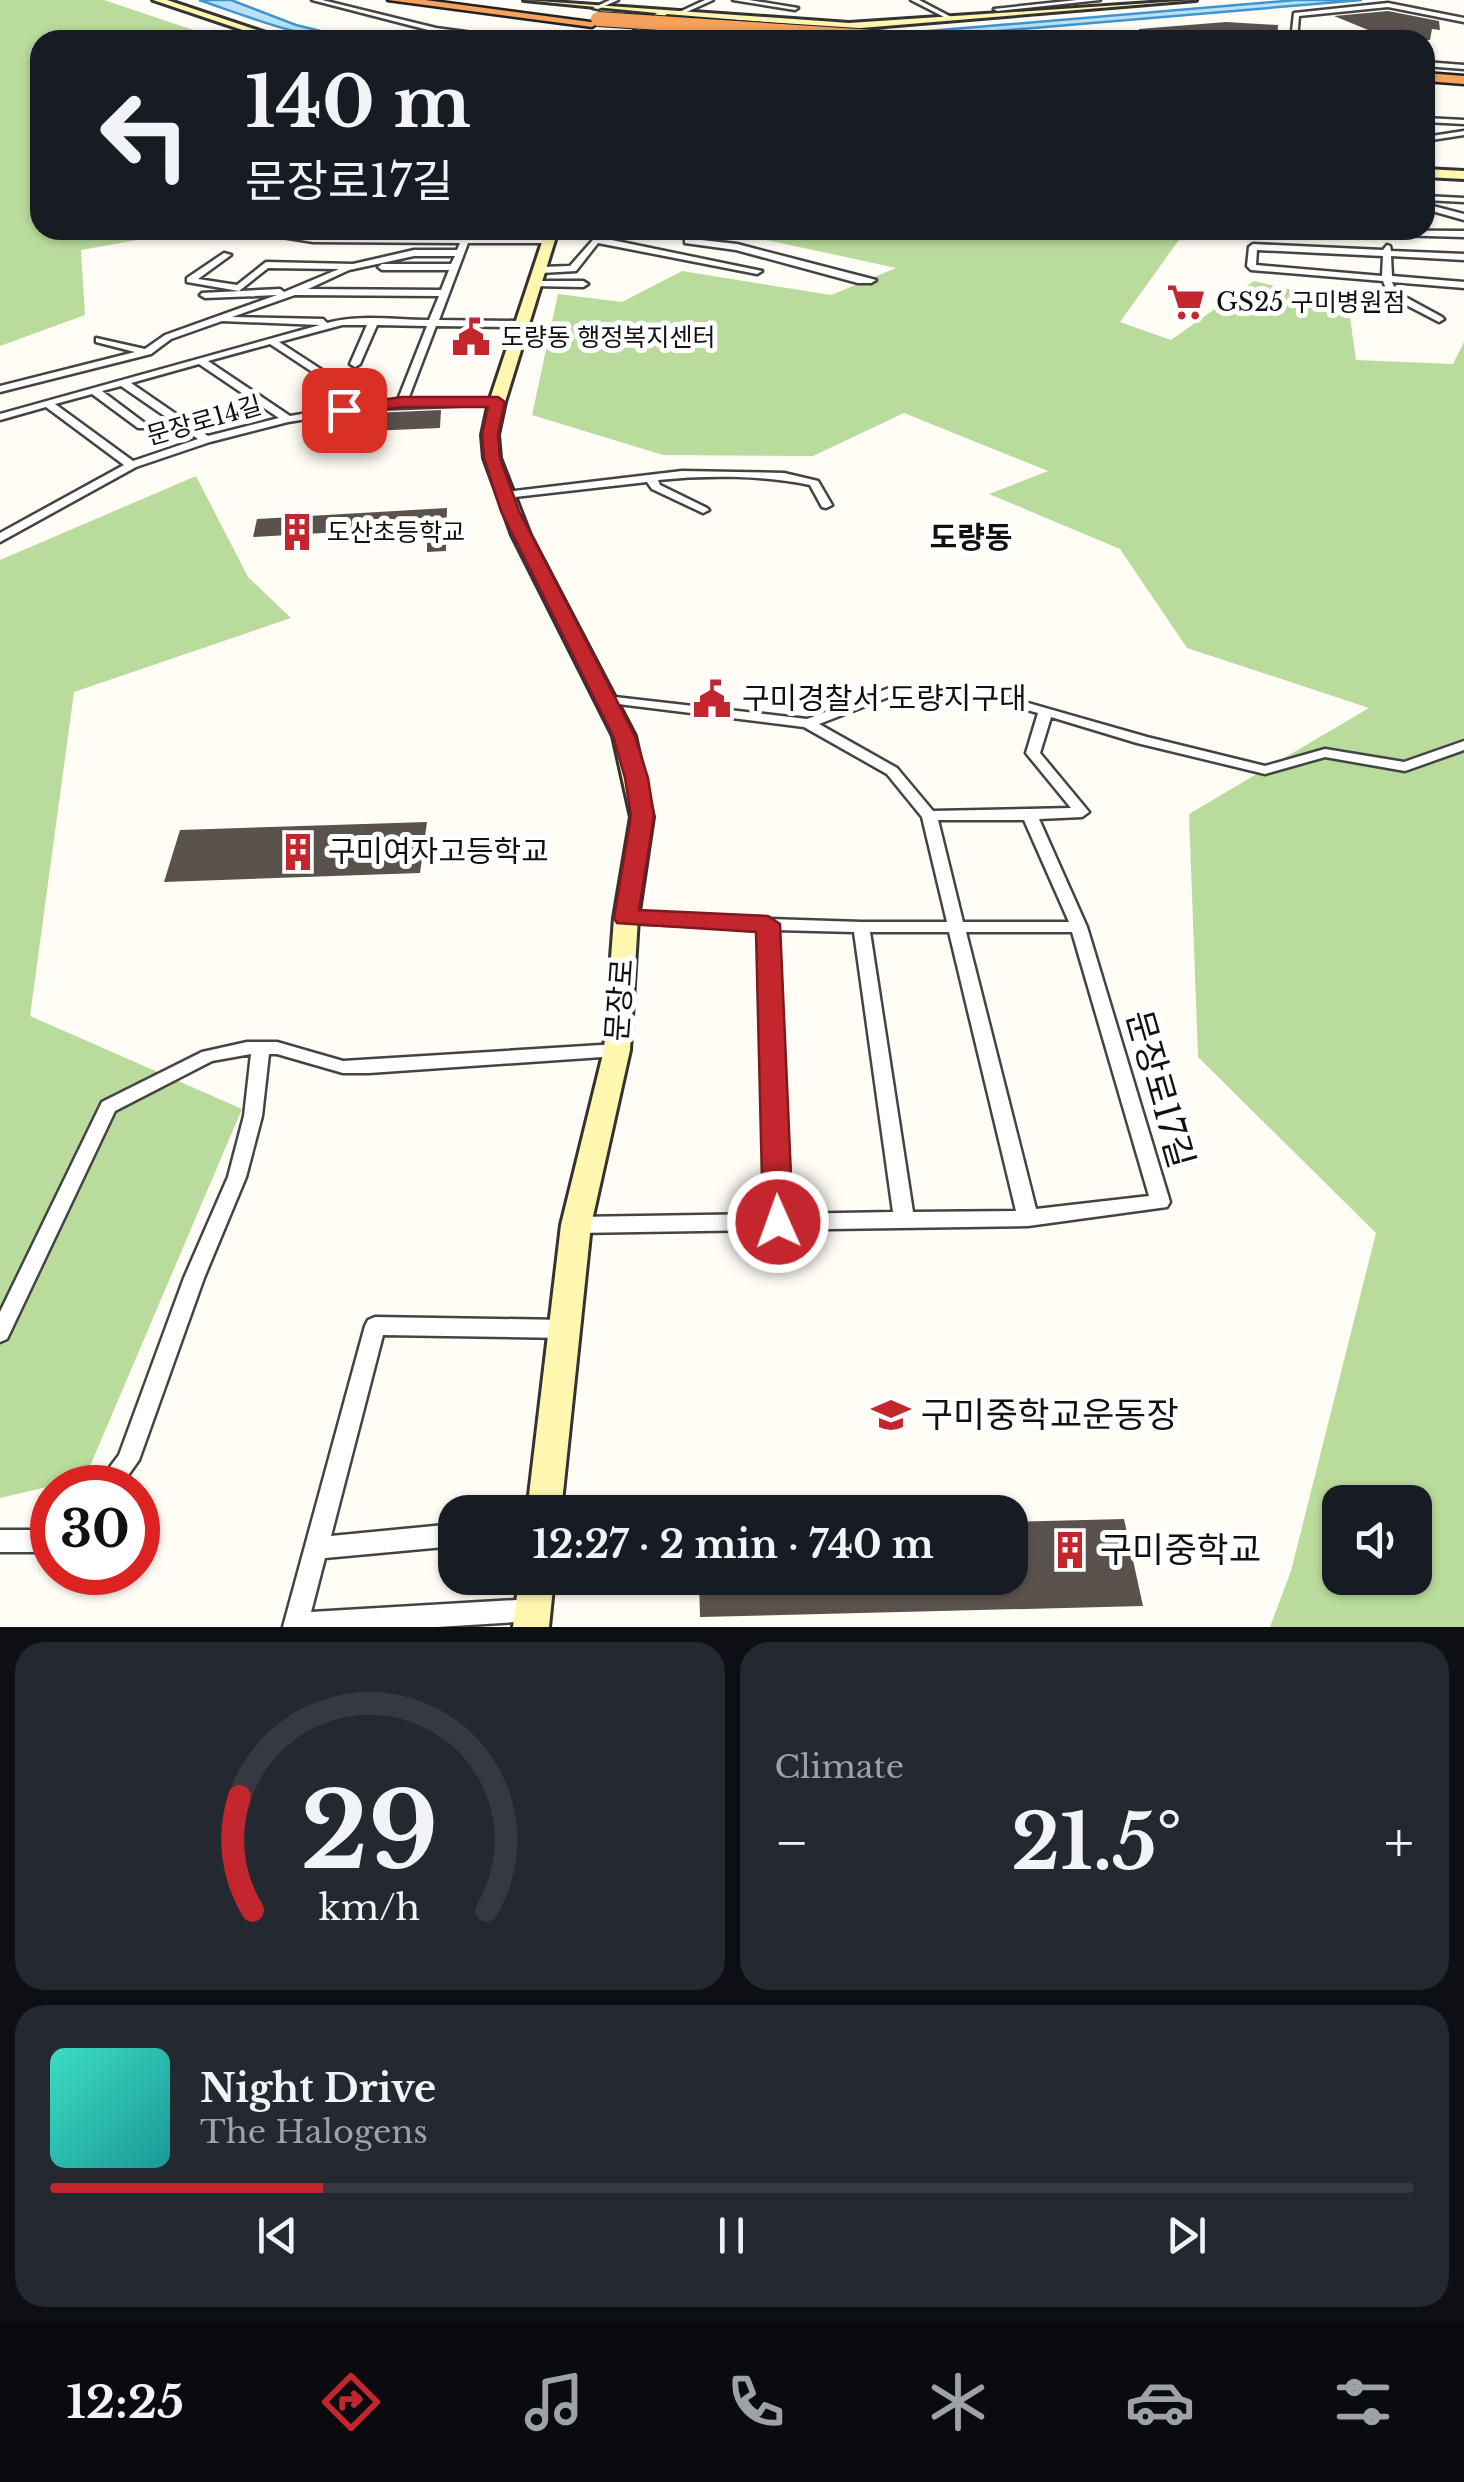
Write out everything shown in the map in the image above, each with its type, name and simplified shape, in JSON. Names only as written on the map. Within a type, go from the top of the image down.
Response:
[{"type":"highway","points":[[394,0],[736,30]]},
{"type":"highway","points":[[431,0],[779,30]]},
{"type":"highway","points":[[1435,75],[1464,77]]},
{"type":"street","points":[[144,0],[234,30]]},
{"type":"street","points":[[158,0],[251,30]]},
{"type":"street","points":[[315,0],[436,30]]},
{"type":"street","points":[[529,0],[596,17],[662,13],[858,26],[1100,3],[1191,0]]},
{"type":"street","points":[[596,17],[615,0]]},
{"type":"street","points":[[678,14],[710,0]]},
{"type":"street","points":[[736,0],[795,8]]},
{"type":"street","points":[[768,22],[811,0]]},
{"type":"street","points":[[914,0],[928,0]]},
{"type":"street","points":[[914,0],[952,19]]},
{"type":"street","points":[[1051,0],[1071,2]]},
{"type":"street","points":[[998,9],[1088,0],[1100,3]]},
{"type":"street","points":[[1295,30],[1296,14],[1388,5],[1464,20]]},
{"type":"street","points":[[641,30],[662,13]]},
{"type":"street","points":[[1435,65],[1464,67]]},
{"type":"street","points":[[1435,121],[1464,122]]},
{"type":"street","points":[[1435,138],[1464,134]]},
{"type":"street","points":[[1435,172],[1464,173]]},
{"type":"street","points":[[1435,199],[1464,200]]},
{"type":"street","points":[[1435,208],[1464,218]]},
{"type":"street","points":[[1449,212],[1464,208]]},
{"type":"street","points":[[1435,233],[1464,234]]},
{"type":"street","points":[[394,240],[430,240]]},
{"type":"street","points":[[402,402],[465,240]]},
{"type":"street","name":"문장로","points":[[546,1495],[576,1226],[617,1050],[626,918],[642,816],[624,736],[505,495],[492,458],[490,434],[498,402],[519,324],[549,240]]},
{"type":"street","points":[[538,277],[573,269],[596,240]]},
{"type":"street","points":[[622,240],[757,271]]},
{"type":"street","points":[[688,240],[736,247],[871,280]]},
{"type":"street","points":[[1252,240],[1253,267],[1464,286]]},
{"type":"street","points":[[1384,240],[1392,294],[1438,319]]},
{"type":"street","points":[[1253,247],[1464,257]]},
{"type":"street","points":[[0,389],[147,352],[168,337],[294,292],[353,266],[414,253],[460,253]]},
{"type":"street","points":[[227,255],[190,280],[234,291]]},
{"type":"street","points":[[234,291],[266,265],[455,267]]},
{"type":"street","points":[[538,277],[584,284]]},
{"type":"street","points":[[205,295],[234,291],[444,293]]},
{"type":"street","points":[[216,320],[519,324]]},
{"type":"street","points":[[356,364],[374,321]]},
{"type":"street","points":[[0,417],[342,322]]},
{"type":"street","points":[[99,340],[147,352]]},
{"type":"street","points":[[271,341],[371,406]]},
{"type":"street","points":[[201,361],[288,419]]},
{"type":"street","points":[[104,365],[206,440]]},
{"type":"street","points":[[93,390],[142,426]]},
{"type":"street","name":"문장로14길","points":[[0,538],[132,465],[206,440],[288,419],[371,406],[402,402],[498,402]]},
{"type":"street","points":[[48,404],[132,465]]},
{"type":"street","points":[[505,495],[650,476],[801,478],[819,487],[826,506]]},
{"type":"street","points":[[650,476],[656,487],[703,510]]},
{"type":"street","points":[[808,722],[892,691],[965,689],[1142,740],[1266,770],[1325,753],[1405,767],[1464,745]]},
{"type":"street","points":[[576,1226],[1028,1218],[930,816],[892,771],[808,722],[602,698]]},
{"type":"street","points":[[930,816],[1082,812],[1033,753],[1046,710]]},
{"type":"street","name":"문장로17길","points":[[1028,1218],[1160,1202],[1079,927],[1030,815]]},
{"type":"street","points":[[626,918],[957,929],[1079,927]]},
{"type":"street","points":[[768,924],[778,1222]]},
{"type":"street","points":[[861,927],[904,1220]]},
{"type":"street","points":[[124,1465],[236,1177],[253,1116],[261,1048]]},
{"type":"street","points":[[0,1334],[108,1106],[208,1056],[277,1048],[343,1067],[617,1050]]},
{"type":"street","points":[[534,1605],[296,1626],[375,1326],[565,1329]]},
{"type":"street","points":[[316,1548],[438,1537]]},
{"type":"street","points":[[0,1541],[30,1541]]},
{"type":"green space","points":[[0,0],[104,0],[193,30],[30,30],[30,240],[137,240],[81,250],[85,315],[0,346]]},
{"type":"green space","points":[[767,240],[1179,240],[1120,322],[1171,340],[1254,281],[1348,303],[1356,360],[1453,364],[1464,342],[1464,1627],[1270,1627],[1291,1571],[1376,1233],[1198,1057],[1189,814],[1369,708],[1187,648],[1120,549],[989,494],[1048,471],[904,413],[813,456],[663,455],[532,415],[558,294],[622,302],[682,271],[831,295],[896,268]]},
{"type":"green space","points":[[196,476],[248,577],[291,618],[74,692],[30,1016],[242,1109],[91,1465],[30,1465],[30,1491],[0,1498],[0,560]]},
{"type":"water","points":[[199,0],[231,0],[316,30],[290,30]]},
{"type":"water","points":[[1297,0],[1362,0],[1010,30],[941,30]]},
{"type":"building","points":[[1388,11],[1439,21],[1440,30],[1368,30],[1334,16]]},
{"type":"building","points":[[1226,22],[1278,25],[1278,30],[1139,29]]},
{"type":"building","points":[[441,410],[440,428],[369,431],[372,413]]},
{"type":"building","name":"도산초등학교","points":[[447,508],[446,551],[427,552],[427,527],[253,537],[257,519]]},
{"type":"building","name":"구미여자고등학교","points":[[427,822],[420,873],[164,882],[180,830]]},
{"type":"building","name":"구미중학교","points":[[1124,1519],[1143,1606],[700,1617],[699,1595],[1028,1595],[1028,1522]]},
{"type":"place","name":"GS25 구미병원점","points":[[1186,302]]},
{"type":"place","name":"도량동 행정복지센터","points":[[471,337]]},
{"type":"place","name":"도산초등학교","points":[[297,532]]},
{"type":"place","name":"구미경찰서 도량지구대","points":[[712,699]]},
{"type":"place","name":"구미여자고등학교","points":[[298,852]]},
{"type":"place","name":"구미중학교운동장","points":[[891,1415]]},
{"type":"place","name":"구미중학교","points":[[1070,1550]]},
{"type":"district","name":"도량동","points":[[971,538]]},
{"type":"route","points":[[344,410],[402,402],[498,402],[490,434],[492,458],[510,511],[624,736],[636,778],[642,816],[626,918],[768,924],[778,1222]]}]
